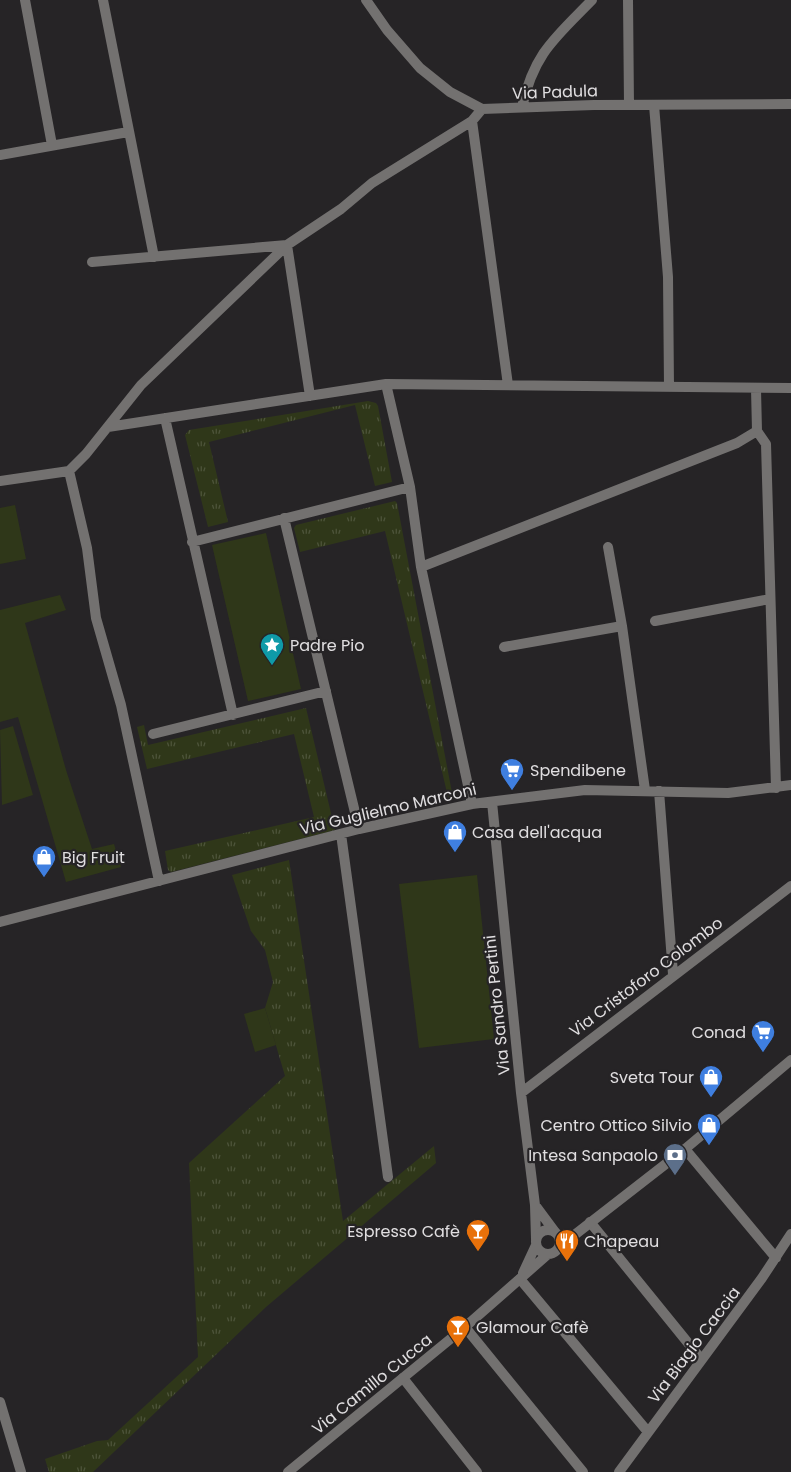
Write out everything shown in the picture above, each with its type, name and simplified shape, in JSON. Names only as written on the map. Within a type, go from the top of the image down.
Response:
[{"type":"street","points":[[25,0],[52,146]]},
{"type":"street","points":[[103,0],[154,256]]},
{"type":"street","name":"Via Padula","points":[[366,0],[387,30],[420,68],[450,92],[482,109],[654,104],[791,104]]},
{"type":"street","points":[[522,108],[527,84],[536,62],[550,44],[592,0]]},
{"type":"street","points":[[628,0],[629,105]]},
{"type":"street","points":[[654,104],[668,277],[669,387]]},
{"type":"street","points":[[0,481],[69,471],[86,454],[142,385],[287,245],[341,209],[372,183],[472,121],[482,109]]},
{"type":"street","points":[[472,121],[508,385]]},
{"type":"street","points":[[0,155],[128,132]]},
{"type":"street","points":[[92,262],[287,245]]},
{"type":"street","points":[[287,245],[310,396]]},
{"type":"street","points":[[108,427],[386,384],[791,388]]},
{"type":"street","points":[[386,384],[410,487],[421,567],[472,804]]},
{"type":"street","points":[[756,389],[757,431],[766,444],[776,788]]},
{"type":"street","points":[[164,418],[233,715]]},
{"type":"street","points":[[421,567],[737,443],[757,431]]},
{"type":"street","points":[[69,471],[87,548],[96,618],[121,705],[159,881]]},
{"type":"street","points":[[192,542],[410,487]]},
{"type":"street","points":[[284,518],[359,829]]},
{"type":"street","points":[[608,547],[622,626],[645,790]]},
{"type":"street","points":[[654,621],[770,599]]},
{"type":"street","points":[[504,647],[622,626]]},
{"type":"street","points":[[154,734],[326,691]]},
{"type":"street","name":"Via Guglielmo Marconi","points":[[0,922],[359,829],[472,804],[585,790],[728,793],[791,785]]},
{"type":"street","points":[[659,791],[673,974]]},
{"type":"street","name":"Via Sandro Pertini","points":[[492,802],[521,1092],[535,1204],[536,1242]]},
{"type":"street","points":[[341,834],[388,1177]]},
{"type":"street","name":"Via Cristoforo Colombo","points":[[521,1092],[673,974],[791,886]]},
{"type":"street","points":[[577,1232],[556,1234],[544,1231],[536,1242],[540,1252],[547,1255],[554,1253],[577,1232],[685,1148],[791,1060]]},
{"type":"street","points":[[685,1148],[776,1258]]},
{"type":"street","name":"Via Sandro Pertini","points":[[535,1204],[556,1234]]},
{"type":"street","points":[[590,1222],[697,1354]]},
{"type":"street","points":[[556,1234],[560,1247]]},
{"type":"street","name":"Via Biagio Caccia","points":[[619,1472],[776,1258],[791,1234]]},
{"type":"street","name":"Via Camillo Cucca","points":[[520,1279],[536,1242]]},
{"type":"street","name":"Via Camillo Cucca","points":[[290,1472],[465,1327],[547,1255]]},
{"type":"street","points":[[520,1279],[648,1432]]},
{"type":"street","points":[[465,1327],[583,1472]]},
{"type":"street","points":[[403,1378],[477,1472]]},
{"type":"street","points":[[0,1402],[21,1472]]},
{"type":"green space","points":[[368,401],[376,403],[378,406],[392,482],[375,486],[355,405],[209,442],[228,522],[208,527],[185,435],[189,430]]},
{"type":"green space","points":[[395,501],[397,503],[453,798],[449,801],[385,531],[300,552],[294,528],[296,525]]},
{"type":"green space","points":[[15,505],[26,559],[0,564],[0,508]]},
{"type":"green space","points":[[266,533],[301,689],[248,701],[212,545]]},
{"type":"green space","points":[[60,595],[66,610],[25,623],[66,770],[92,849],[114,844],[121,867],[66,882],[18,717],[0,722],[0,610]]},
{"type":"green space","points":[[306,708],[335,830],[171,872],[168,870],[165,851],[314,817],[294,734],[147,769],[137,727],[144,725],[148,745]]},
{"type":"green space","points":[[13,726],[33,795],[2,805],[0,730]]},
{"type":"green space","points":[[289,860],[343,1221],[434,1146],[436,1163],[266,1307],[93,1472],[49,1472],[45,1459],[97,1441],[108,1440],[198,1357],[189,1163],[285,1076],[265,1008],[273,982],[265,950],[251,931],[232,875]]},
{"type":"green space","points":[[477,875],[494,1039],[419,1048],[399,884]]},
{"type":"green space","points":[[265,1008],[276,1045],[255,1052],[244,1014]]},
{"type":"place","name":"Padre Pio","points":[[272,666]]},
{"type":"place","name":"Spendibene","points":[[512,791]]},
{"type":"place","name":"Casa dell'acqua","points":[[455,853]]},
{"type":"place","name":"Big Fruit","points":[[44,878]]},
{"type":"place","name":"Conad","points":[[763,1053]]},
{"type":"place","name":"Sveta Tour","points":[[711,1098]]},
{"type":"place","name":"Centro Ottico Silvio","points":[[709,1146]]},
{"type":"place","name":"Intesa Sanpaolo","points":[[675,1176]]},
{"type":"place","name":"Espresso Cafè","points":[[478,1252]]},
{"type":"place","name":"Chapeau","points":[[567,1262]]},
{"type":"place","name":"Glamour Cafè","points":[[458,1348]]}]
